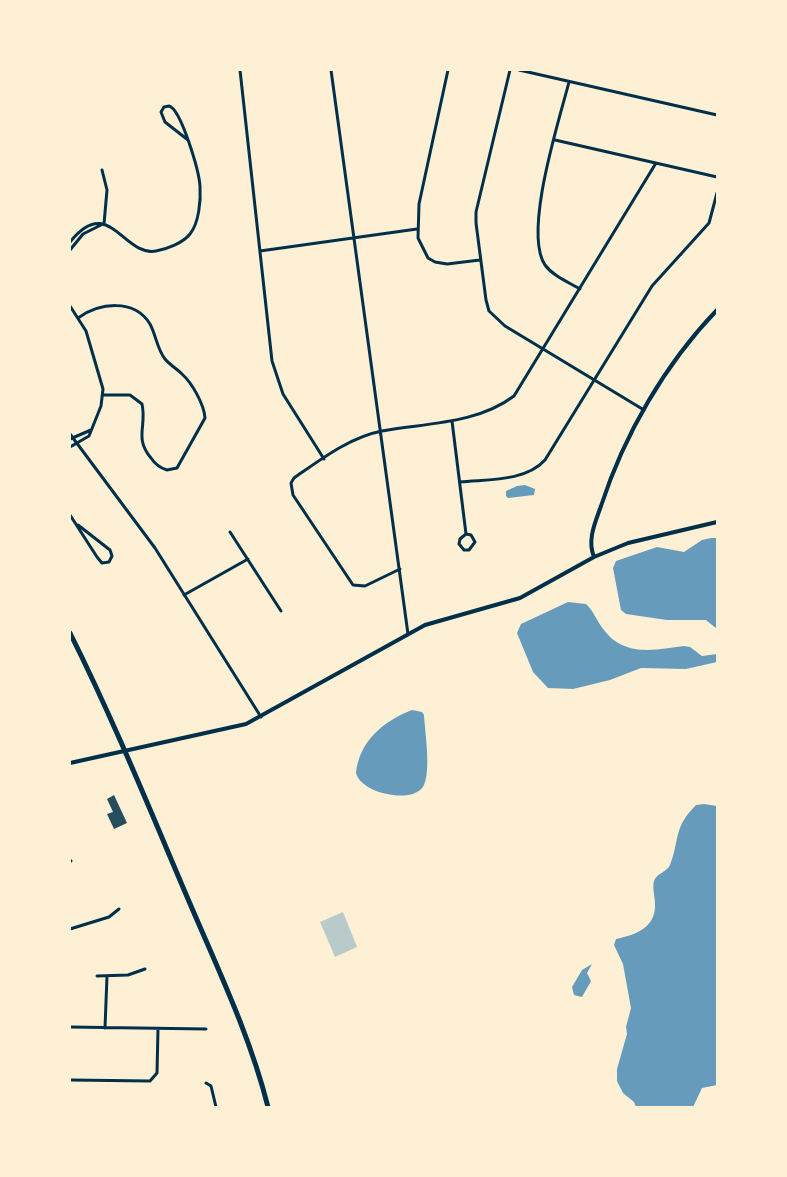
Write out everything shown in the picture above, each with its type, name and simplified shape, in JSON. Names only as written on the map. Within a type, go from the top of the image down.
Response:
[{"type":"main road","points":[[70,633],[125,750],[244,1030],[268,1107]]},
{"type":"street","points":[[240,70],[274,372],[283,394],[324,459]]},
{"type":"street","points":[[331,70],[408,634]]},
{"type":"street","points":[[448,70],[418,204],[417,229],[421,248],[428,258],[435,262],[447,264],[480,260]]},
{"type":"street","points":[[510,70],[476,212],[480,260],[489,311],[504,326],[644,411]]},
{"type":"street","points":[[519,70],[717,115]]},
{"type":"street","points":[[568,82],[538,214],[538,242],[545,264],[552,272],[580,289]]},
{"type":"street","points":[[70,242],[85,228],[104,224],[142,249],[152,251],[178,243],[189,236],[198,210],[200,186],[188,140],[176,109],[169,106],[164,107],[161,112],[162,120],[188,140]]},
{"type":"street","points":[[555,140],[717,177]]},
{"type":"street","points":[[400,569],[365,586],[358,587],[349,581],[291,489],[294,478],[352,442],[381,431],[452,421],[495,408],[514,396],[656,163]]},
{"type":"street","points":[[102,170],[107,190],[104,224]]},
{"type":"street","points":[[460,482],[521,474],[537,468],[549,456],[593,380],[652,286],[709,223],[717,193]]},
{"type":"street","points":[[70,250],[83,234],[104,224]]},
{"type":"street","points":[[260,251],[417,229]]},
{"type":"street","points":[[70,306],[91,345],[103,395],[89,436],[78,444],[70,446]]},
{"type":"street","points":[[78,318],[89,310],[106,306],[130,308],[144,316],[153,330],[165,359],[190,384],[203,409],[205,418],[177,468],[167,470],[157,465],[143,447],[141,436],[144,417],[142,404],[130,395],[103,395]]},
{"type":"street","points":[[594,557],[590,544],[593,530],[617,460],[644,411],[686,347],[717,310]]},
{"type":"street","points":[[452,421],[466,534]]},
{"type":"street","points":[[72,439],[91,430]]},
{"type":"street","points":[[70,434],[155,548],[261,717]]},
{"type":"street","points":[[70,515],[78,524],[110,550],[112,556],[109,562],[102,563],[97,558],[78,524]]},
{"type":"street","points":[[70,763],[218,732],[261,717],[325,679],[438,619],[491,607],[520,598],[594,557],[628,543],[717,522]]},
{"type":"street","points":[[230,532],[281,611]]},
{"type":"street","points":[[466,534],[471,535],[475,542],[469,550],[462,548],[459,544],[461,537],[466,534]]},
{"type":"street","points":[[184,595],[248,559]]},
{"type":"street","points":[[70,929],[109,917],[119,909]]},
{"type":"street","points":[[97,976],[128,975],[145,969]]},
{"type":"street","points":[[105,1028],[107,976]]},
{"type":"street","points":[[70,1028],[206,1029]]},
{"type":"street","points":[[70,1080],[145,1083],[155,1078],[157,1073],[158,1029]]},
{"type":"street","points":[[206,1082],[211,1086],[216,1107]]},
{"type":"shaded area","points":[[343,912],[357,947],[335,957],[320,922]]},
{"type":"water","points":[[525,485],[535,489],[534,495],[508,498],[506,496],[506,491]]},
{"type":"water","points":[[717,538],[717,629],[706,620],[667,620],[626,614],[621,610],[613,568],[616,561],[657,547],[684,552],[702,540]]},
{"type":"water","points":[[568,602],[586,604],[612,639],[630,648],[651,650],[684,646],[690,647],[702,656],[717,654],[717,662],[686,669],[641,668],[610,680],[573,689],[548,688],[533,672],[517,633],[521,624]]},
{"type":"water","points":[[412,710],[422,712],[424,715],[427,770],[424,785],[419,791],[410,795],[400,796],[367,787],[356,773],[358,762],[367,742],[391,720]]},
{"type":"water","points":[[696,805],[717,806],[717,1085],[702,1088],[693,1107],[636,1107],[634,1102],[623,1093],[617,1081],[617,1069],[627,1034],[626,1027],[631,1008],[623,964],[614,945],[616,939],[643,929],[652,919],[655,904],[654,881],[670,865],[680,827],[684,820]]},
{"type":"water","points":[[592,964],[587,973],[591,981],[582,997],[574,995],[572,987],[582,970]]},
{"type":"building","points":[[114,795],[127,823],[114,829],[107,814],[113,812],[107,799]]}]
